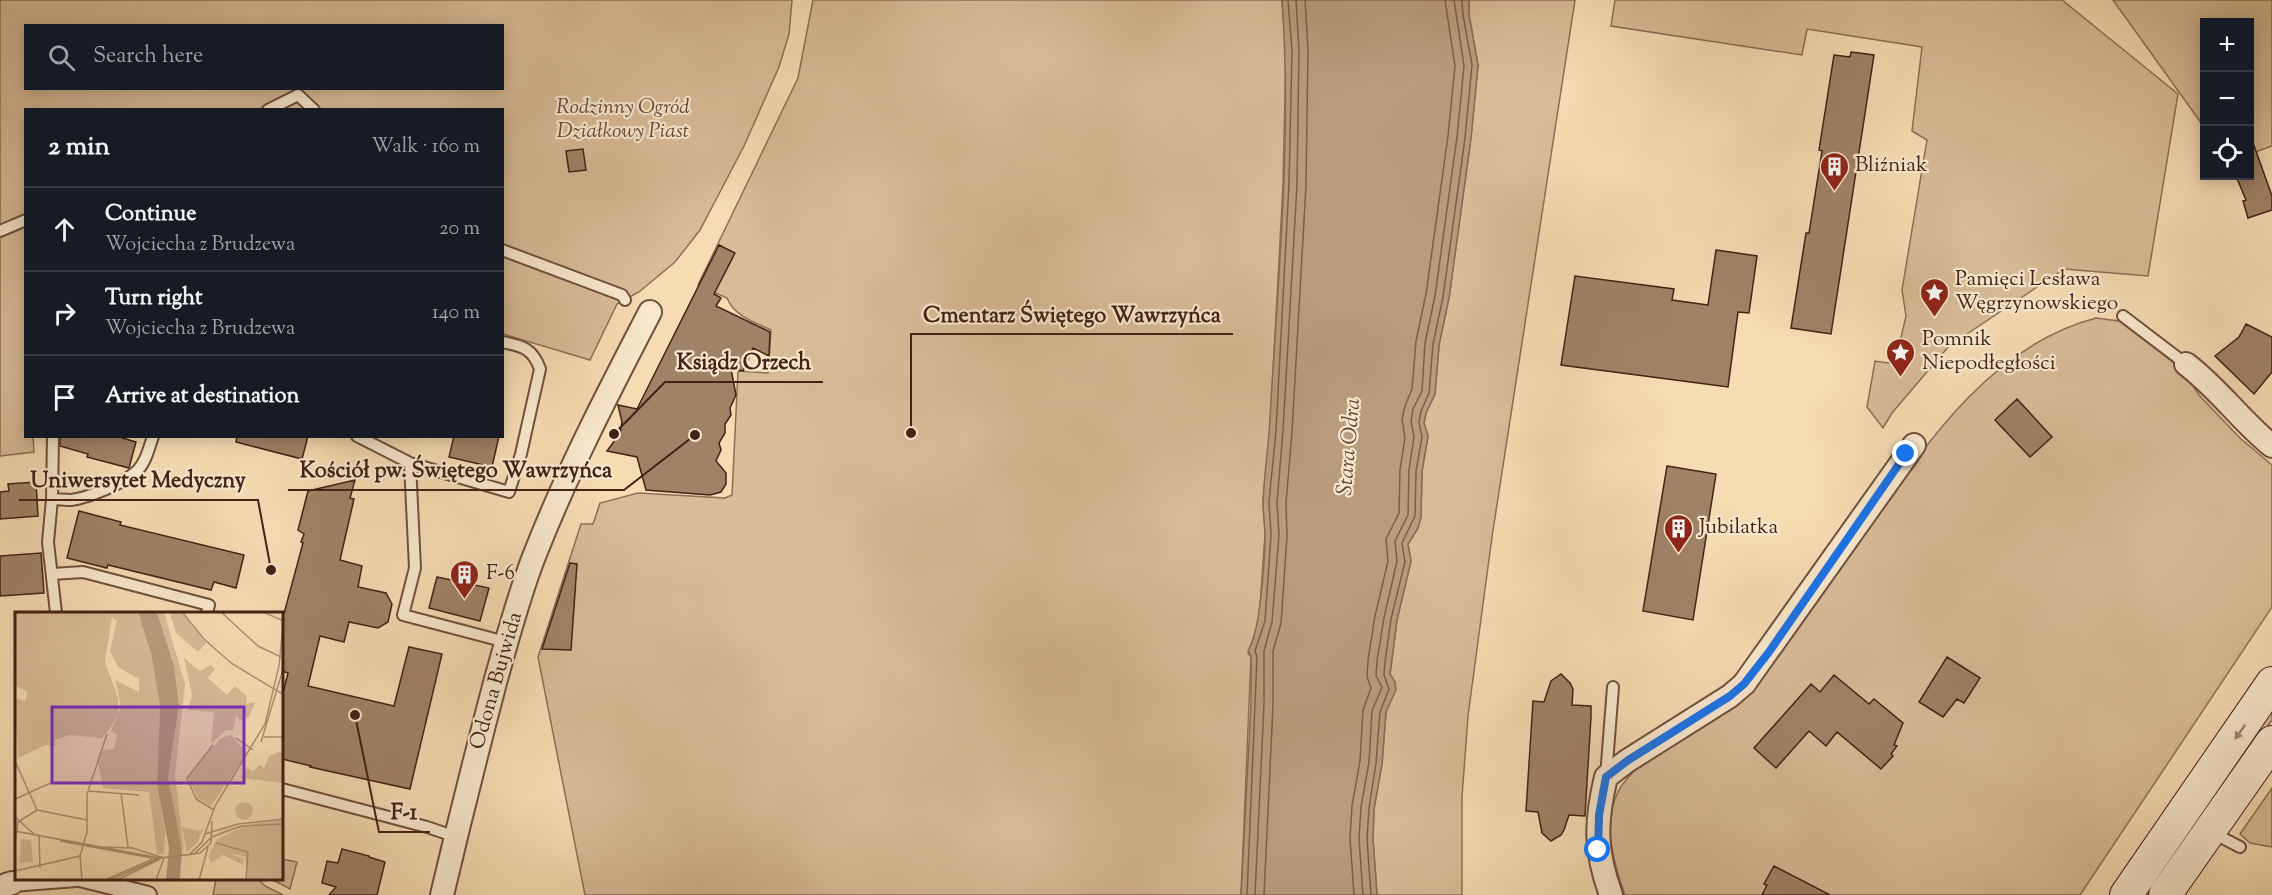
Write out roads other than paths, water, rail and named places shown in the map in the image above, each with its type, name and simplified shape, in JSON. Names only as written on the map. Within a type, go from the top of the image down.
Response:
[{"type":"main road","points":[[2126,895],[2272,683]]},
{"type":"main road","points":[[2165,895],[2272,742]]},
{"type":"street","name":"Odona Bujwida","points":[[442,895],[507,642],[534,556],[601,406],[650,312]]},
{"type":"street","points":[[2186,364],[2272,446]]},
{"type":"street","points":[[1611,895],[1598,850],[1599,815],[1606,777],[1627,761],[1730,696],[1744,684],[1914,445]]},
{"type":"street","points":[[6,885],[66,880]]},
{"type":"street","points":[[82,880],[148,895]]},
{"type":"lane","points":[[272,108],[298,95],[312,108]]},
{"type":"lane","points":[[0,231],[24,221]]},
{"type":"lane","points":[[504,251],[622,295],[626,300]]},
{"type":"lane","points":[[2123,316],[2186,364]]},
{"type":"lane","points":[[361,438],[410,464],[509,492],[521,454],[540,369],[536,356],[517,345],[504,342]]},
{"type":"lane","points":[[53,438],[52,499],[48,542],[56,612]]},
{"type":"lane","points":[[52,499],[72,500],[128,477],[138,470],[146,457],[152,438]]},
{"type":"lane","points":[[410,464],[416,568],[403,615],[507,642]]},
{"type":"lane","points":[[52,574],[83,572],[208,605],[207,612]]},
{"type":"lane","points":[[1606,777],[1613,687]]},
{"type":"lane","points":[[284,790],[427,827],[456,837]]},
{"type":"lane","points":[[2210,832],[2240,847]]},
{"type":"water","name":"Stara Odra","points":[[1282,0],[1469,0],[1469,15],[1478,65],[1471,138],[1449,298],[1439,345],[1435,394],[1424,423],[1428,436],[1422,471],[1421,517],[1418,528],[1408,544],[1411,561],[1397,620],[1390,674],[1395,682],[1396,690],[1386,712],[1382,764],[1374,809],[1373,839],[1377,895],[1241,895],[1251,704],[1251,657],[1248,650],[1256,629],[1263,577],[1265,534],[1263,507],[1283,208],[1285,52]]},
{"type":"place","name":"Bliźniak","points":[[1834,192]]},
{"type":"place","name":"Pamięci Lesława Węgrzynowskiego","points":[[1934,318]]},
{"type":"place","name":"Pomnik Niepodłegłości","points":[[1901,378]]},
{"type":"place","name":"Cmentarz Świętego Wawrzyńca","points":[[911,433]]},
{"type":"place","name":"Ksiądz Orzech","points":[[614,434]]},
{"type":"place","name":"Kościół pw. Świętego Wawrzyńca","points":[[695,435]]},
{"type":"place","name":"Jubilatka","points":[[1678,554]]},
{"type":"place","name":"Uniwersytet Medyczny","points":[[271,570]]},
{"type":"place","name":"F-6","points":[[465,600]]},
{"type":"place","name":"F-1","points":[[355,715]]},
{"type":"park label","name":"Rodzinny Ogród Działkowy Piast","points":[[623,120]]}]
